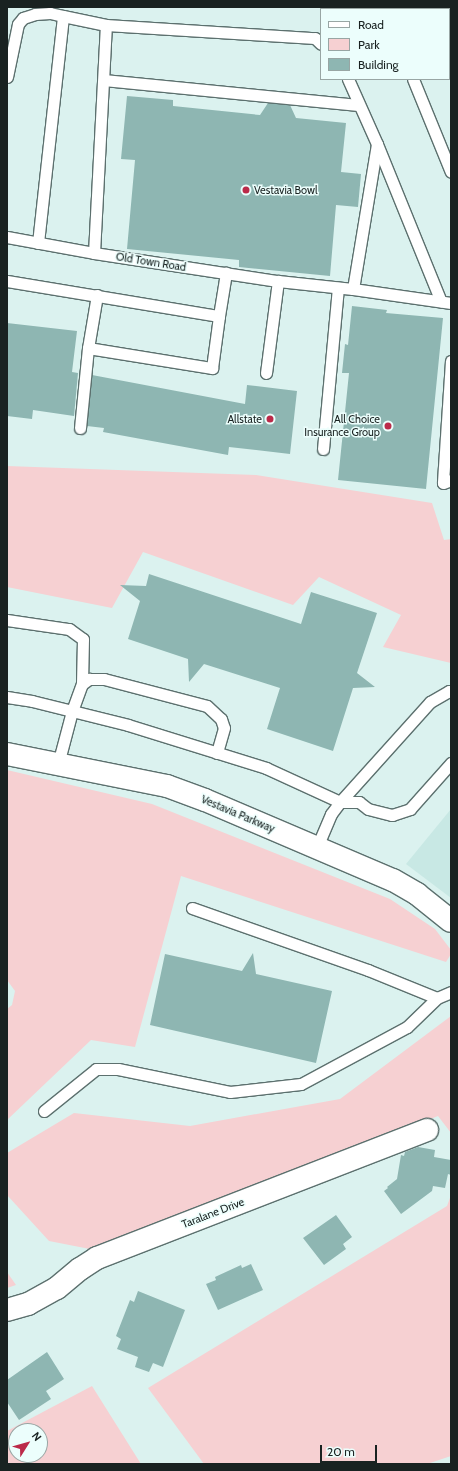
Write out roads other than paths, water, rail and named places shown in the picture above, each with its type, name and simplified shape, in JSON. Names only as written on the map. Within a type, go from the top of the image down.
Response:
[{"type":"street","name":"Vestavia Parkway","points":[[7,754],[167,786],[205,800],[393,880],[417,894],[451,921]]},
{"type":"street","name":"Taralane Drive","points":[[7,1310],[28,1304],[57,1288],[80,1269],[97,1258],[427,1130]]},
{"type":"lane","points":[[7,77],[18,24],[23,18],[34,14],[50,13],[106,25],[315,38],[320,43]]},
{"type":"lane","points":[[38,243],[63,16]]},
{"type":"lane","points":[[94,253],[106,25]]},
{"type":"lane","points":[[104,80],[358,105]]},
{"type":"lane","points":[[348,80],[358,105],[377,144],[446,303]]},
{"type":"lane","points":[[413,80],[451,172]]},
{"type":"lane","points":[[353,289],[377,144]]},
{"type":"lane","name":"Old Town Road","points":[[7,237],[94,253],[296,284],[353,289],[446,303]]},
{"type":"lane","points":[[88,348],[212,368],[226,273]]},
{"type":"lane","points":[[7,281],[219,316]]},
{"type":"lane","points":[[266,373],[278,281]]},
{"type":"lane","points":[[323,449],[338,288]]},
{"type":"lane","points":[[80,428],[88,348],[97,295]]},
{"type":"lane","points":[[451,361],[443,483],[451,480]]},
{"type":"lane","points":[[7,620],[69,629],[83,640],[82,684],[72,711],[58,764]]},
{"type":"lane","points":[[82,684],[89,679],[104,679],[207,706],[221,719],[224,728],[217,753]]},
{"type":"lane","points":[[318,847],[331,814],[340,802],[430,702],[449,691],[451,692]]},
{"type":"lane","points":[[7,697],[128,725],[266,768],[340,802],[359,802],[368,808],[392,815],[410,809],[451,764]]},
{"type":"lane","points":[[192,908],[368,970],[437,998]]},
{"type":"lane","points":[[44,1111],[96,1069],[118,1069],[230,1092],[301,1084],[407,1027],[437,998],[451,992]]},
{"type":"place","name":"Vestavia Bowl","points":[[246,190]]},
{"type":"place","name":"Allstate","points":[[270,419]]},
{"type":"place","name":"All Choice Insurance Group","points":[[388,426]]}]
